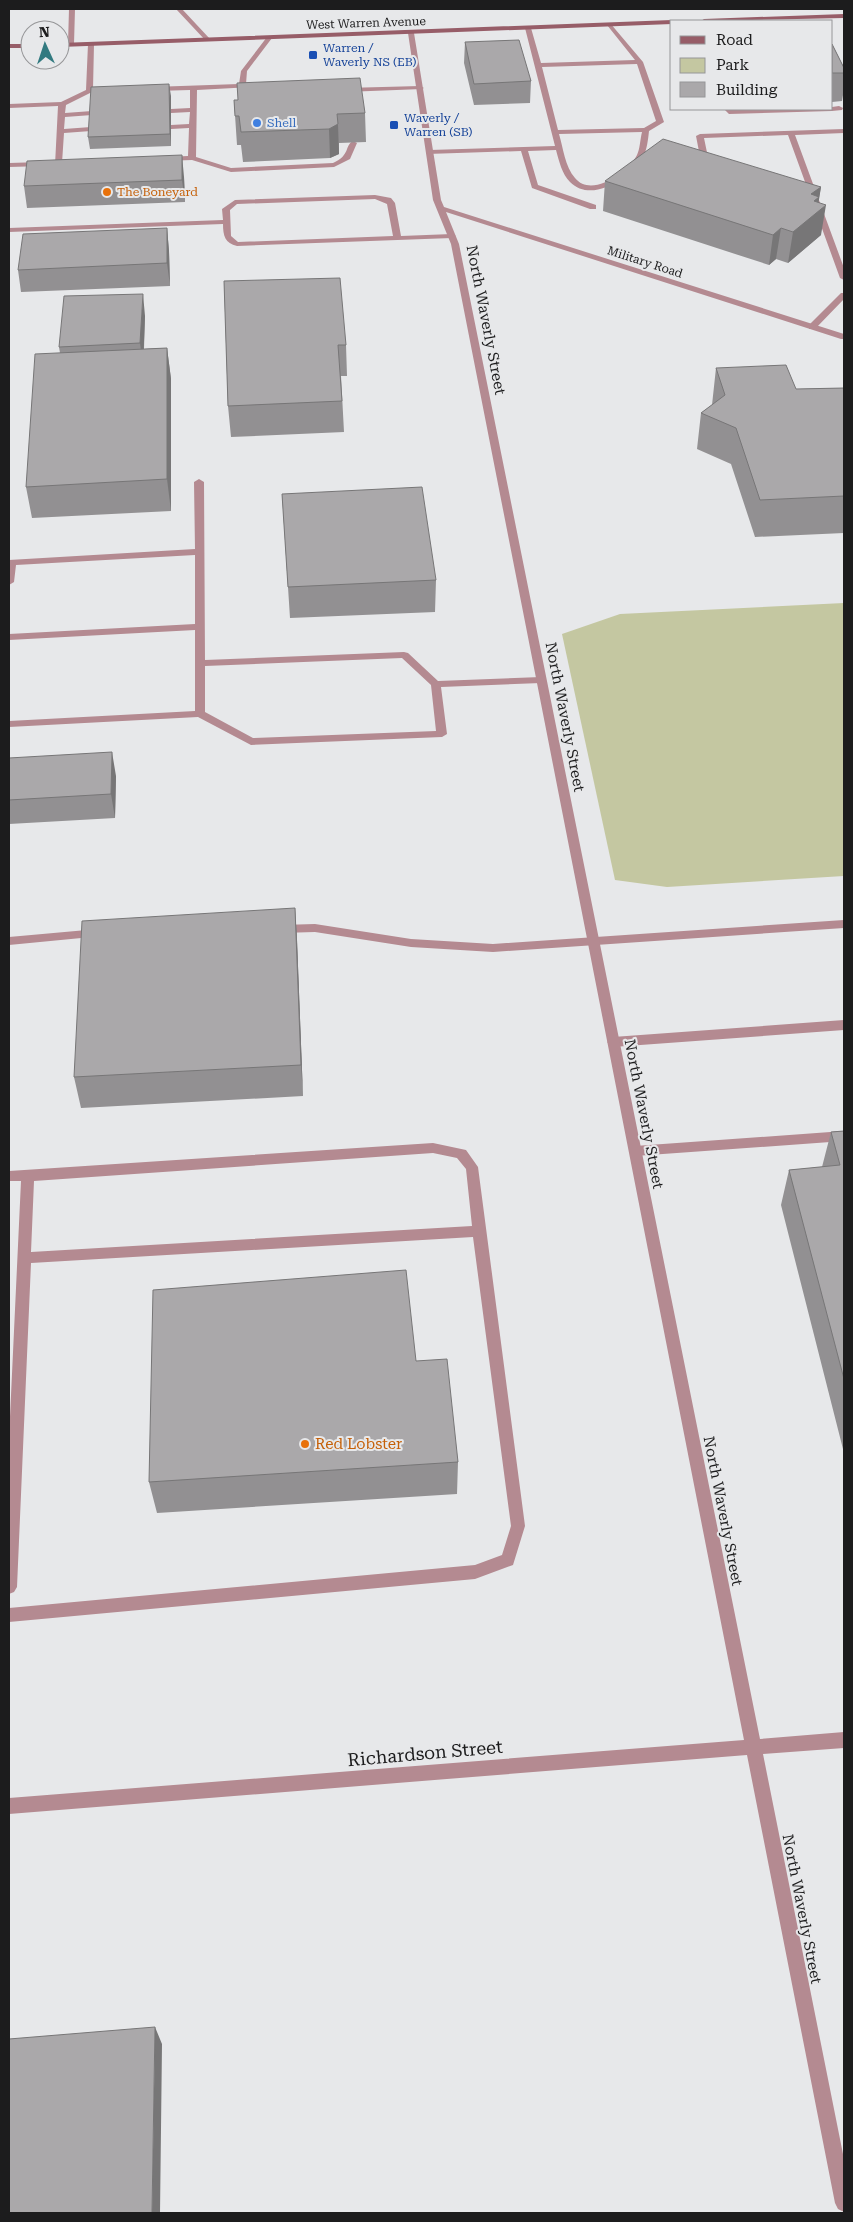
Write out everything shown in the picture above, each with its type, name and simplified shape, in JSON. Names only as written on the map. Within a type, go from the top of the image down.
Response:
[{"type":"main road","points":[[732,20],[844,16]]},
{"type":"main road","name":"West Warren Avenue","points":[[71,44],[670,22]]},
{"type":"street","points":[[71,44],[72,9]]},
{"type":"street","points":[[179,9],[208,40]]},
{"type":"street","points":[[554,132],[646,130],[660,122],[640,62],[610,25]]},
{"type":"street","points":[[528,28],[554,132],[572,180],[581,187],[597,187],[617,180],[640,156],[646,130]]},
{"type":"street","name":"North Waverly Street","points":[[411,33],[440,208],[452,236],[844,2203]]},
{"type":"street","points":[[242,86],[244,71],[269,38]]},
{"type":"street","points":[[89,91],[91,44]]},
{"type":"street","points":[[538,65],[640,62]]},
{"type":"street","points":[[192,158],[194,87]]},
{"type":"street","points":[[146,89],[261,87]]},
{"type":"street","points":[[336,90],[420,88]]},
{"type":"street","points":[[9,106],[62,104],[89,91],[118,90]]},
{"type":"street","points":[[346,90],[347,99]]},
{"type":"street","points":[[58,163],[62,104]]},
{"type":"street","points":[[171,111],[194,110]]},
{"type":"street","points":[[728,110],[729,112],[794,110]]},
{"type":"street","points":[[61,115],[92,113]]},
{"type":"street","points":[[171,127],[193,126]]},
{"type":"street","points":[[60,131],[91,130]]},
{"type":"street","points":[[708,176],[700,136],[844,132]]},
{"type":"street","points":[[791,134],[844,278]]},
{"type":"street","points":[[154,159],[192,158],[231,170],[334,166],[346,160],[351,154],[353,142]]},
{"type":"street","points":[[430,152],[560,148]]},
{"type":"street","points":[[524,149],[535,186],[593,207]]},
{"type":"street","points":[[9,165],[67,162]]},
{"type":"street","points":[[398,238],[391,203],[388,200],[375,197],[235,202],[226,209],[228,238],[231,242],[237,244],[452,236]]},
{"type":"street","points":[[808,203],[817,206]]},
{"type":"street","name":"Military Road","points":[[440,208],[844,337]]},
{"type":"street","points":[[9,230],[227,222]]},
{"type":"street","points":[[812,327],[844,294]]},
{"type":"street","points":[[199,482],[200,714]]},
{"type":"street","points":[[9,582],[11,562],[199,552]]},
{"type":"street","points":[[9,637],[200,627]]},
{"type":"street","points":[[9,724],[200,714],[251,742],[442,734],[436,684],[404,654],[200,664]]},
{"type":"street","points":[[436,684],[541,680]]},
{"type":"street","points":[[266,929],[315,928],[410,944],[493,948],[844,924]]},
{"type":"street","points":[[9,941],[110,933]]},
{"type":"street","points":[[613,1042],[844,1025]]},
{"type":"street","points":[[635,1151],[844,1136]]},
{"type":"street","points":[[9,1176],[433,1148],[462,1154],[472,1167],[518,1526],[508,1560],[475,1572],[9,1615]]},
{"type":"street","points":[[9,1587],[28,1176]]},
{"type":"street","points":[[24,1258],[479,1231]]},
{"type":"street","name":"Richardson Street","points":[[9,1806],[844,1740]]},
{"type":"green space","points":[[844,603],[844,876],[667,887],[615,880],[562,634],[620,614]]},
{"type":"building","points":[[519,40],[531,81],[474,84],[465,42]]},
{"type":"building","points":[[833,46],[844,68],[844,73],[833,73]]},
{"type":"building","points":[[360,78],[365,113],[337,114],[338,124],[329,129],[241,132],[239,116],[235,116],[234,100],[238,100],[237,83]]},
{"type":"building","points":[[169,84],[170,134],[88,137],[91,87]]},
{"type":"building","points":[[663,139],[821,187],[811,194],[819,197],[814,201],[826,205],[793,232],[781,228],[773,235],[605,181]]},
{"type":"building","points":[[182,155],[182,180],[24,186],[27,161]]},
{"type":"building","points":[[167,228],[167,263],[18,270],[23,234]]},
{"type":"building","points":[[340,278],[346,345],[338,345],[342,401],[228,406],[224,281]]},
{"type":"building","points":[[143,294],[140,343],[59,347],[64,296]]},
{"type":"building","points":[[167,348],[167,479],[26,487],[35,354]]},
{"type":"building","points":[[786,365],[796,389],[844,388],[844,496],[760,500],[736,428],[701,413],[725,395],[716,368]]},
{"type":"building","points":[[422,487],[436,580],[288,587],[282,494]]},
{"type":"building","points":[[112,752],[111,794],[9,800],[9,758]]},
{"type":"building","points":[[295,908],[301,1065],[74,1077],[82,921]]},
{"type":"building","points":[[844,1131],[844,1379],[789,1170],[840,1165],[831,1132]]},
{"type":"building","name":"Red Lobster","points":[[406,1270],[416,1361],[447,1359],[458,1462],[149,1482],[153,1290]]},
{"type":"building","points":[[155,2027],[152,2213],[9,2213],[9,2039]]},
{"type":"place","name":"Warren / Waverly NS (EB)","points":[[313,55]]},
{"type":"place","name":"Shell","points":[[257,123]]},
{"type":"place","name":"Waverly / Warren (SB)","points":[[394,125]]},
{"type":"place","name":"The Boneyard","points":[[107,192]]},
{"type":"place","name":"Red Lobster","points":[[305,1444]]}]
